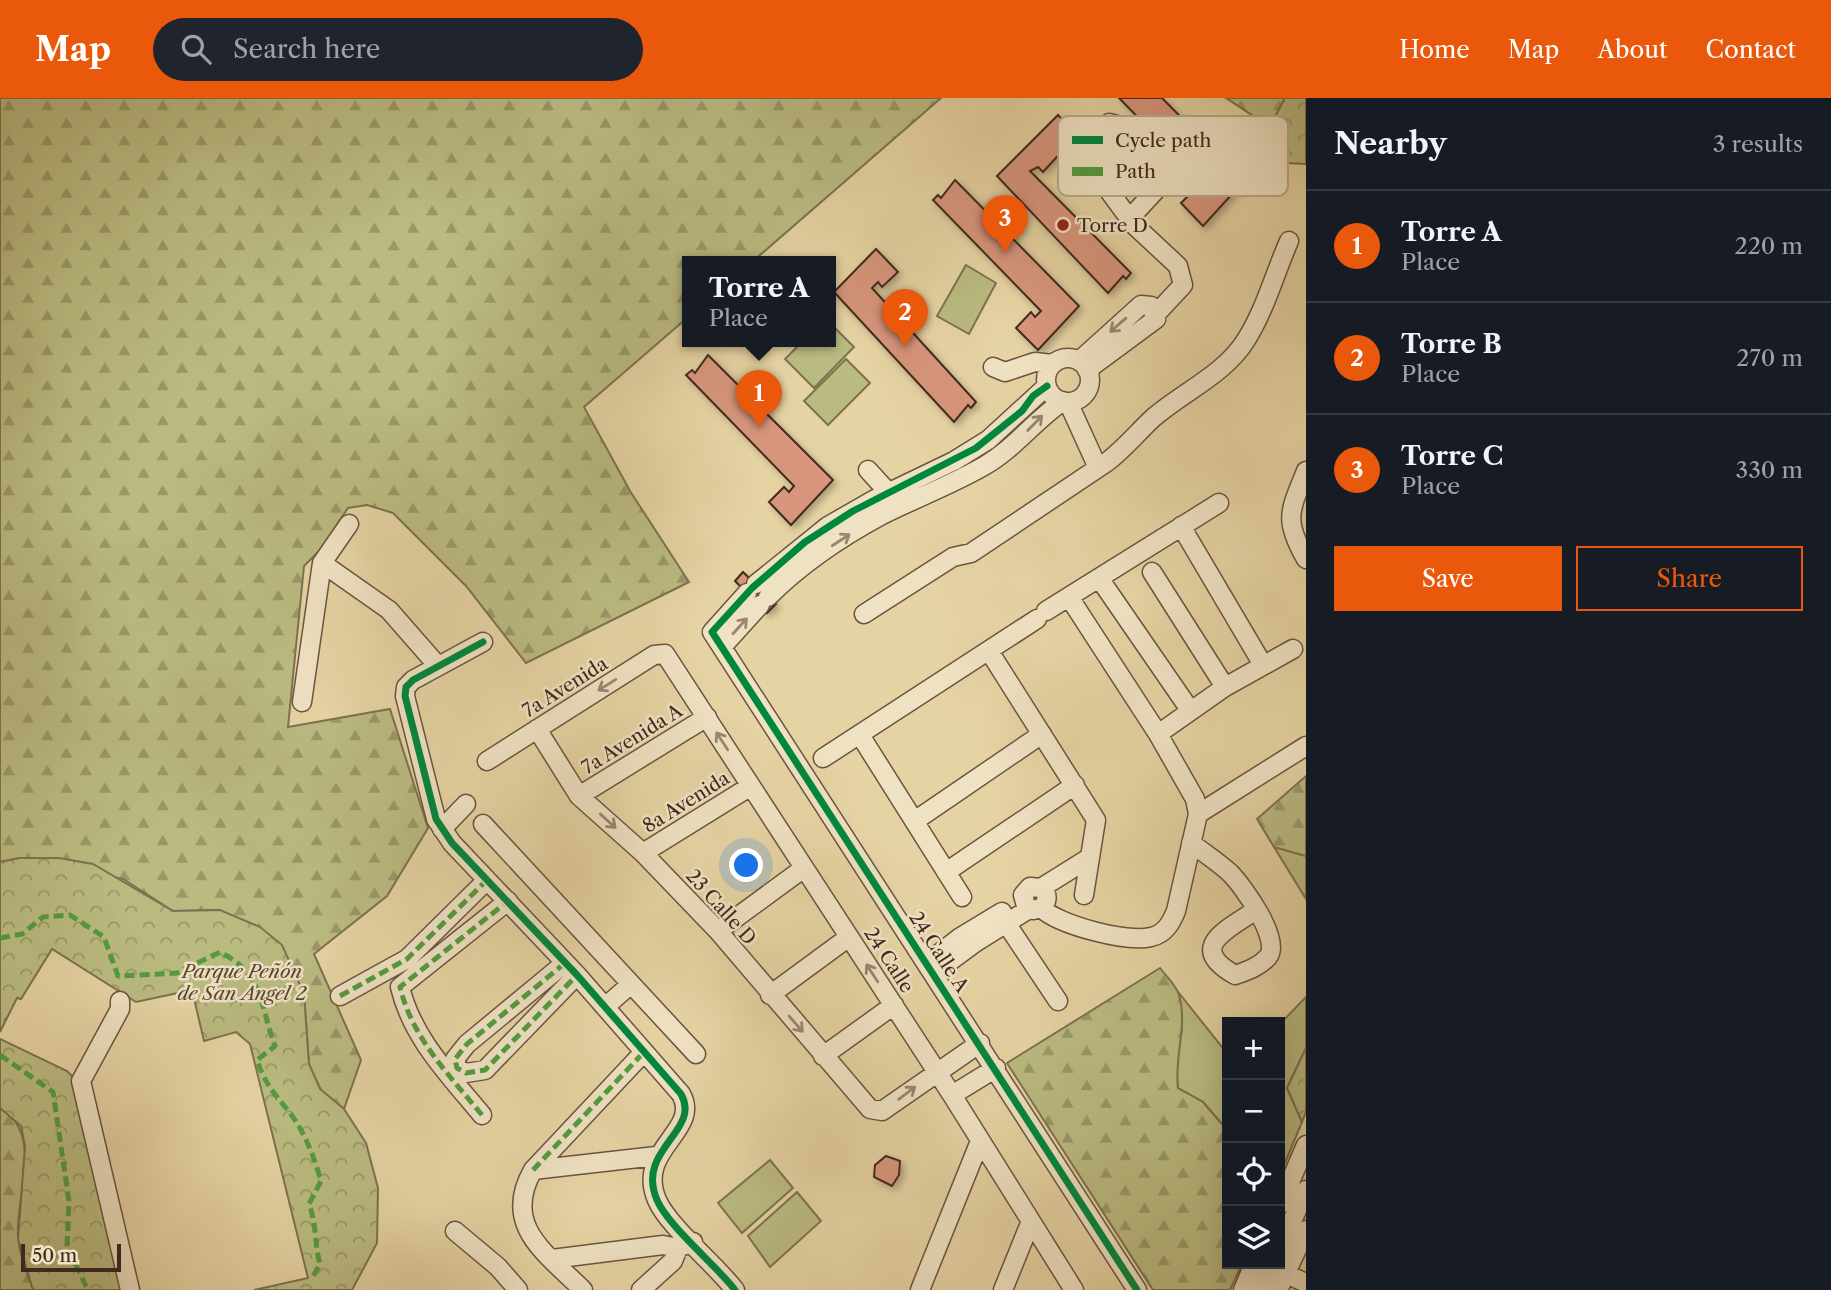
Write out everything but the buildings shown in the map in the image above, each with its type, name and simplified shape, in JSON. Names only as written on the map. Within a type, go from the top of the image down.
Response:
[{"type":"street","points":[[1083,366],[1131,340],[1156,319],[1156,314],[1183,285],[1182,274],[1129,219],[1112,196]]},
{"type":"street","points":[[1129,219],[1150,196]]},
{"type":"street","points":[[864,614],[953,557],[971,552],[1103,465],[1123,450],[1151,420],[1222,368],[1239,350],[1252,329],[1289,242]]},
{"type":"street","points":[[892,501],[986,465],[1013,445],[1041,415],[1070,400],[1089,386],[1083,366],[1068,358],[1052,364],[1035,362],[1005,372],[993,367]]},
{"type":"street","points":[[1052,364],[1047,374],[1047,386],[1053,396],[1070,400],[1103,465]]},
{"type":"street","points":[[892,501],[988,440],[1047,386]]},
{"type":"street","points":[[867,470],[892,501]]},
{"type":"street","points":[[1306,471],[1301,497],[1289,518],[1293,537],[1306,559]]},
{"type":"street","name":"24 Calle A","points":[[892,501],[810,550],[758,595],[717,640],[980,1043],[1137,1290]]},
{"type":"street","points":[[823,758],[1041,615],[1219,503]]},
{"type":"street","points":[[302,702],[322,563],[349,524]]},
{"type":"street","points":[[1181,526],[1264,665]]},
{"type":"street","points":[[322,563],[389,610],[438,666]]},
{"type":"street","points":[[1152,572],[1225,687]]},
{"type":"street","points":[[1099,578],[1190,710]]},
{"type":"street","points":[[1031,906],[1052,918],[1087,930],[1150,938],[1171,924],[1198,814],[1195,799],[1158,734],[1069,597]]},
{"type":"street","points":[[483,642],[406,687],[405,696],[431,806],[442,830],[605,1007],[687,1104],[687,1114],[681,1125],[656,1156],[653,1185],[657,1201],[685,1245],[735,1290]]},
{"type":"street","points":[[1158,734],[1225,687],[1293,649]]},
{"type":"street","points":[[989,650],[1096,820],[1084,895]]},
{"type":"street","name":"24 Calle","points":[[666,654],[952,1094],[1074,1290]]},
{"type":"street","name":"7a Avenida","points":[[487,761],[654,656],[666,654]]},
{"type":"street","name":"7a Avenida A","points":[[579,796],[707,717]]},
{"type":"street","name":"23 Calle D","points":[[537,729],[579,796],[643,853],[718,931],[823,1056],[876,1112],[882,1111],[937,1071]]},
{"type":"street","points":[[916,820],[1042,734]]},
{"type":"street","points":[[860,735],[962,897]]},
{"type":"street","points":[[1198,814],[1306,746]]},
{"type":"street","points":[[946,872],[1074,785]]},
{"type":"street","name":"8a Avenida","points":[[643,853],[751,786]]},
{"type":"street","points":[[442,830],[466,804]]},
{"type":"street","points":[[483,824],[696,1054]]},
{"type":"street","points":[[1191,843],[1232,876],[1256,910]]},
{"type":"street","points":[[931,968],[959,938],[1047,898],[1041,888],[1088,858]]},
{"type":"street","points":[[718,931],[804,868]]},
{"type":"street","points":[[340,996],[407,959],[487,880]]},
{"type":"street","points":[[482,1115],[430,1051],[413,1024],[400,987],[508,901]]},
{"type":"street","points":[[931,968],[1031,906]]},
{"type":"street","points":[[1006,923],[1058,1001]]},
{"type":"street","points":[[770,995],[849,937]]},
{"type":"street","points":[[571,969],[485,1070],[466,1073],[457,1068],[455,1059],[467,1044],[571,969]]},
{"type":"street","points":[[605,1007],[631,984]]},
{"type":"street","points":[[120,1001],[120,1009],[81,1081],[130,1290]]},
{"type":"street","points":[[823,1056],[894,1005]]},
{"type":"street","points":[[937,1071],[980,1043]]},
{"type":"street","points":[[583,1290],[533,1240],[521,1213],[525,1184],[533,1170],[644,1052]]},
{"type":"street","points":[[952,1094],[996,1068]]},
{"type":"street","points":[[920,1290],[979,1141]]},
{"type":"street","points":[[1285,1193],[1306,1145]]},
{"type":"street","points":[[533,1170],[656,1156]]},
{"type":"street","points":[[1285,1237],[1306,1190]]},
{"type":"street","points":[[1003,1290],[1031,1221]]},
{"type":"street","points":[[1261,1290],[1279,1276],[1306,1230]]},
{"type":"street","points":[[455,1231],[498,1267],[518,1290]]},
{"type":"street","points":[[552,1259],[663,1245],[685,1245]]},
{"type":"street","points":[[641,1290],[673,1261],[685,1245]]},
{"type":"street","points":[[1243,1290],[1252,1269]]},
{"type":"street","points":[[1279,1276],[1306,1283]]},
{"type":"green space","points":[[0,98],[941,98],[759,256],[682,256],[682,322],[584,407],[630,491],[689,582],[526,663],[466,586],[393,513],[367,505],[348,508],[320,550],[304,566],[288,727],[390,709],[428,828],[387,896],[314,954],[361,1060],[344,1109],[320,1089],[309,1064],[304,994],[220,910],[173,911],[123,879],[20,858],[0,862]]},
{"type":"green space","points":[[1226,98],[1285,98],[1276,116],[1253,116]]},
{"type":"green space","points":[[1285,98],[1306,98],[1306,164],[1288,163],[1288,116],[1275,116]]},
{"type":"green space","points":[[966,265],[996,283],[969,334],[937,316]]},
{"type":"green space","points":[[836,329],[854,347],[814,388],[785,359],[797,347],[836,347]]},
{"type":"green space","points":[[846,359],[870,383],[828,425],[804,401]]},
{"type":"green space","points":[[1306,776],[1306,856],[1274,847],[1257,819]]},
{"type":"green space","points":[[1274,847],[1306,856],[1306,899]]},
{"type":"green space","name":"Parque Peñón de San Angel 2","points":[[20,858],[59,858],[93,864],[173,911],[220,910],[260,927],[282,945],[304,994],[309,1064],[320,1089],[344,1109],[366,1143],[378,1188],[377,1243],[352,1290],[254,1290],[308,1278],[250,1044],[236,1032],[204,1041],[192,990],[136,1002],[52,949],[21,999],[17,998],[0,1032],[0,862]]},
{"type":"green space","points":[[1160,968],[1176,988],[1181,1006],[1178,1088],[1203,1102],[1222,1124],[1222,1269],[1240,1269],[1230,1290],[1153,1290],[1007,1063]]},
{"type":"green space","points":[[1179,993],[1222,1047],[1222,1124],[1203,1102],[1178,1088],[1176,1069],[1182,1029]]},
{"type":"green space","points":[[1306,997],[1306,1048],[1287,1088],[1302,1122],[1285,1163],[1285,1080],[1285,1019]]},
{"type":"green space","points":[[0,1039],[67,1071],[75,1079],[121,1290],[34,1290],[32,1287],[18,1239],[25,1146],[21,1126],[0,1108]]},
{"type":"green space","points":[[1306,1048],[1306,1112],[1302,1122],[1287,1088]]},
{"type":"green space","points":[[0,1108],[14,1119],[25,1149],[18,1238],[24,1265],[34,1290],[0,1290]]},
{"type":"green space","points":[[770,1160],[793,1188],[742,1233],[718,1203]]},
{"type":"green space","points":[[797,1192],[821,1221],[770,1267],[748,1236]]},
{"type":"marked path","points":[[340,996],[407,959],[487,880]]},
{"type":"marked path","points":[[482,1115],[423,1040],[413,1023],[400,987],[508,901]]},
{"type":"marked path","points":[[0,938],[22,934],[43,917],[70,915],[104,937],[118,976],[177,973],[220,952],[245,970],[258,992],[275,1046],[257,1060],[267,1082],[304,1136],[321,1181],[309,1204],[320,1264],[311,1280]]},
{"type":"marked path","points":[[565,963],[467,1044],[455,1059],[457,1068],[466,1073],[485,1070],[577,975]]},
{"type":"marked path","points":[[533,1170],[644,1052]]},
{"type":"marked path","points":[[0,1055],[53,1092],[69,1201],[67,1247],[88,1290]]},
{"type":"cycle path","points":[[1047,386],[1033,396],[1022,411],[976,448],[853,511],[805,542],[752,588],[712,632],[1137,1290]]},
{"type":"cycle path","points":[[483,642],[413,680],[406,687],[405,696],[436,819],[452,843],[577,975],[681,1094],[685,1107],[683,1119],[654,1167],[653,1182],[657,1200],[671,1222],[735,1290]]},
{"type":"place","name":"Torre D","points":[[1063,225]]},
{"type":"place","name":"Torre C","points":[[1005,253]]},
{"type":"place","name":"Torre B","points":[[905,347]]},
{"type":"place","name":"Torre A","points":[[759,428]]}]
